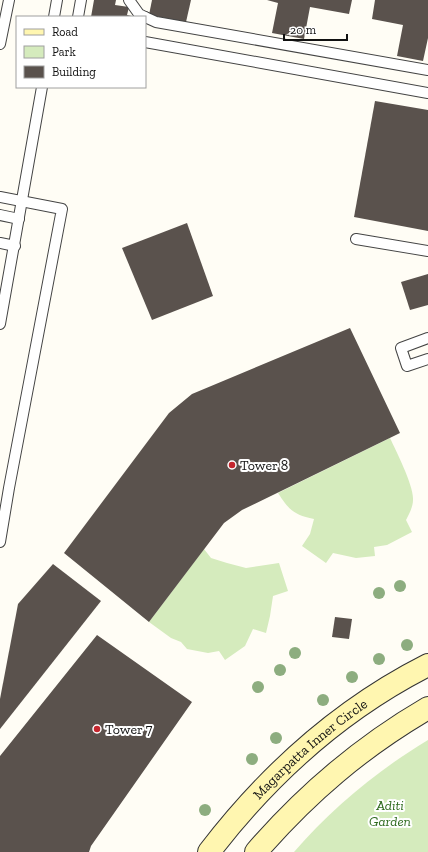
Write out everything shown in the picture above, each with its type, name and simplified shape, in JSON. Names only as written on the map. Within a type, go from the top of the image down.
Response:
[{"type":"street","name":"Magarpatta Inner Circle","points":[[209,852],[227,828],[254,797],[283,768],[314,741],[380,692],[428,665]]},
{"type":"street","points":[[256,852],[298,806],[338,770],[368,746],[428,708]]},
{"type":"lane","points":[[0,44],[9,0]]},
{"type":"lane","points":[[54,16],[57,0]]},
{"type":"lane","points":[[78,16],[81,0]]},
{"type":"lane","points":[[129,0],[139,14],[143,16]]},
{"type":"lane","points":[[146,17],[156,22],[428,70]]},
{"type":"lane","points":[[146,42],[428,93]]},
{"type":"lane","points":[[0,324],[42,88]]},
{"type":"lane","points":[[0,197],[62,209],[10,480],[0,542]]},
{"type":"lane","points":[[0,215],[18,219]]},
{"type":"lane","points":[[356,239],[428,251]]},
{"type":"lane","points":[[0,243],[15,246]]},
{"type":"lane","points":[[428,338],[401,348],[408,366],[428,359]]},
{"type":"green space","points":[[390,438],[413,494],[411,510],[406,520],[412,532],[387,545],[374,547],[375,556],[356,558],[333,553],[326,563],[302,546],[310,534],[314,519],[301,516],[293,511],[285,504],[278,493]]},
{"type":"green space","points":[[204,549],[211,558],[246,568],[279,563],[288,591],[273,596],[266,633],[253,629],[245,646],[225,660],[219,651],[208,653],[187,649],[181,642],[171,638],[149,622]]},
{"type":"green space","name":"Aditi Garden","points":[[428,740],[428,852],[294,852],[324,820],[356,791],[391,764]]},
{"type":"building","points":[[94,0],[116,0],[115,5],[129,7],[127,15],[132,16],[91,16]]},
{"type":"building","points":[[152,0],[191,0],[186,22],[149,15]]},
{"type":"building","points":[[267,0],[352,0],[349,14],[310,7],[304,39],[272,33],[278,3]]},
{"type":"building","points":[[375,0],[428,0],[428,38],[423,61],[397,56],[403,25],[372,19]]},
{"type":"building","points":[[375,101],[428,110],[428,231],[354,217]]},
{"type":"building","points":[[187,223],[213,296],[152,320],[122,248]]},
{"type":"building","points":[[428,274],[428,305],[410,310],[401,282]]},
{"type":"building","name":"Tower 8","points":[[350,328],[400,433],[242,510],[224,523],[149,622],[64,553],[169,413],[192,394]]},
{"type":"building","points":[[53,564],[101,601],[0,729],[0,699],[18,604]]},
{"type":"building","points":[[335,617],[352,619],[349,639],[332,637]]},
{"type":"building","name":"Tower 7","points":[[97,635],[192,702],[91,846],[89,852],[0,852],[0,756]]},
{"type":"place","name":"Tower 8","points":[[232,465]]},
{"type":"place","name":"Tower 7","points":[[97,729]]}]
